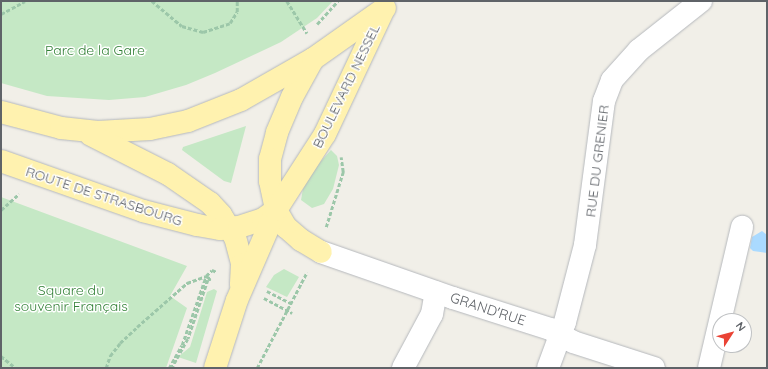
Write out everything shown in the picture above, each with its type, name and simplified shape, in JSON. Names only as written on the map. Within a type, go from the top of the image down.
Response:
[{"type":"main road","points":[[1,112],[34,122],[81,131],[117,133],[188,121],[241,100],[313,59],[387,5]]},
{"type":"main road","name":"BOULEVARD NESSEL","points":[[237,300],[276,210],[325,134],[387,5]]},
{"type":"main road","points":[[313,59],[292,97],[273,146],[270,180],[276,210],[293,234],[318,250]]},
{"type":"main road","points":[[81,131],[142,160],[182,183],[210,203],[231,228],[238,244],[242,264],[237,300],[215,368]]},
{"type":"main road","name":"ROUTE DE STRASBOURG","points":[[1,161],[177,222],[231,228],[256,222],[276,210]]},
{"type":"street","name":"RUE DU GRENIER","points":[[548,368],[560,335],[585,245],[593,201],[603,107],[612,80],[639,50],[701,1]]},
{"type":"street","points":[[709,368],[742,227]]},
{"type":"street","name":"GRAND'RUE","points":[[318,250],[560,335],[579,344],[654,368]]},
{"type":"street","points":[[403,368],[432,314],[436,292]]},
{"type":"path","points":[[1,14],[25,1]]},
{"type":"path","points":[[152,1],[182,26],[203,32],[230,23],[237,12],[237,1]]},
{"type":"path","points":[[287,1],[306,33],[338,1]]},
{"type":"path","points":[[257,368],[318,250],[343,172],[339,153]]},
{"type":"path","points":[[1,210],[20,193]]},
{"type":"path","points":[[106,368],[110,356],[120,342],[187,283],[206,276],[212,270]]},
{"type":"path","points":[[171,368],[188,339],[208,280],[211,279],[206,276]]},
{"type":"path","points":[[171,368],[182,345],[206,276]]},
{"type":"path","points":[[264,290],[291,303]]},
{"type":"path","points":[[262,297],[292,312]]},
{"type":"path","points":[[1,356],[16,368]]},
{"type":"green space","name":"Parc de la Gare","points":[[1,1],[333,1],[317,18],[281,42],[215,73],[186,85],[145,97],[109,100],[47,96],[1,83]]},
{"type":"green space","points":[[246,126],[231,183],[224,181],[182,150],[183,147]]},
{"type":"green space","points":[[331,150],[337,156],[339,165],[333,189],[324,204],[312,208],[301,200],[303,189],[312,171]]},
{"type":"green space","name":"Square du souvenir Français","points":[[1,197],[187,266],[170,296],[187,308],[166,368],[1,368]]},
{"type":"green space","points":[[284,269],[299,277],[287,297],[266,287],[274,275]]},
{"type":"green space","points":[[214,289],[217,291],[196,363],[178,357],[190,347],[207,292]]},
{"type":"water","points":[[762,231],[767,235],[767,253],[753,251],[750,248],[752,237]]}]
